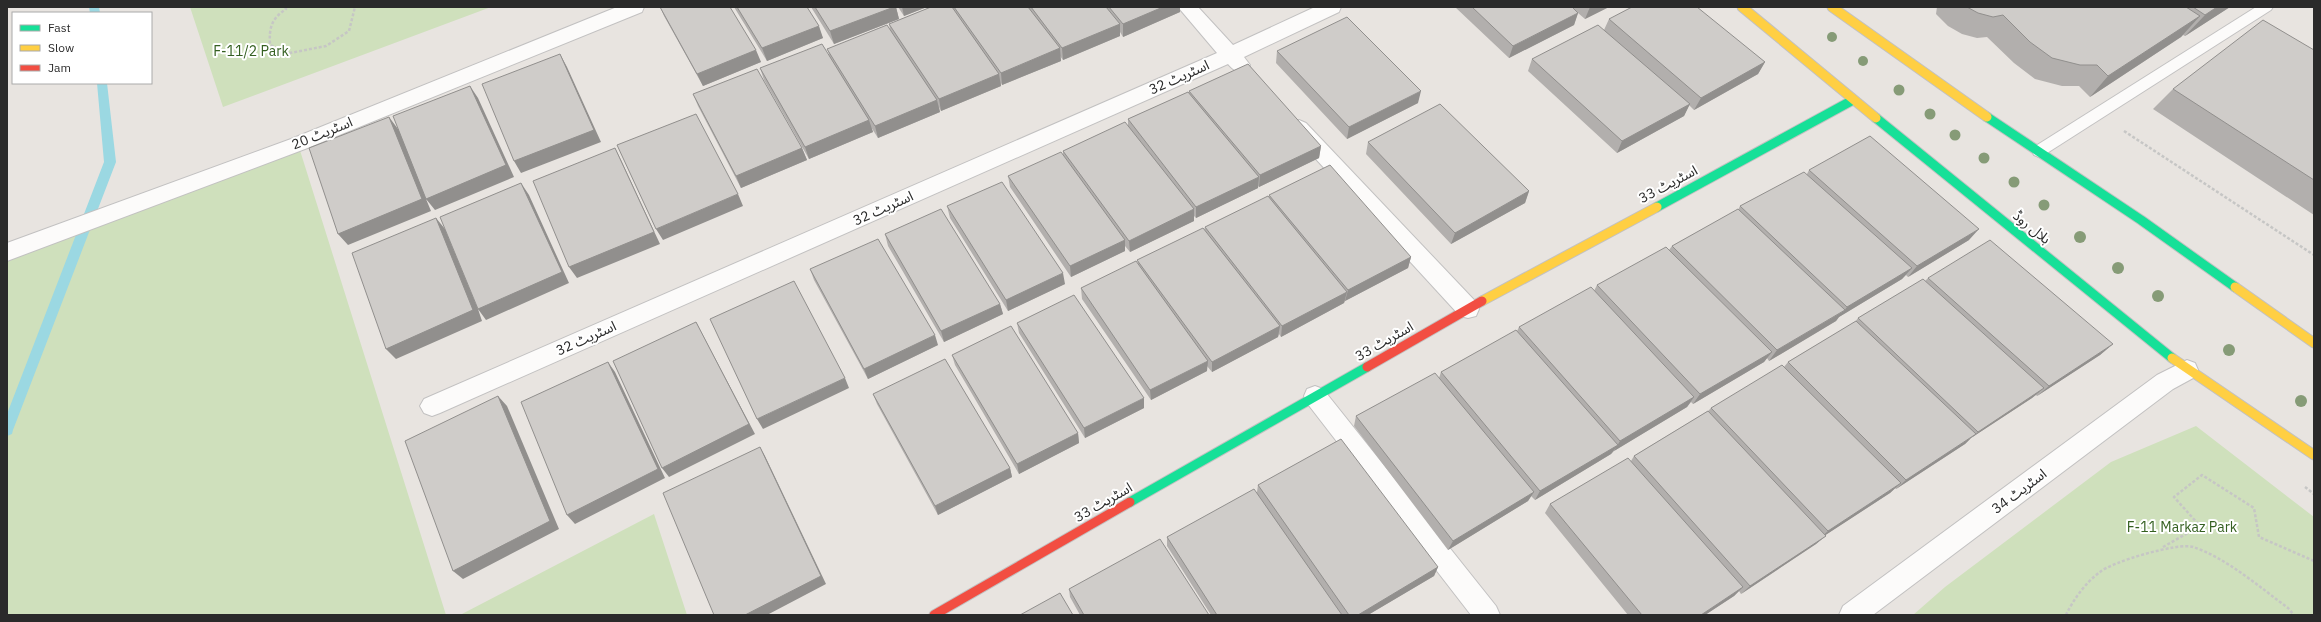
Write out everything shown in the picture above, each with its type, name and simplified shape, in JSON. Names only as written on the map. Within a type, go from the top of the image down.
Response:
[{"type":"street","name":"اسٹریٹ 20","points":[[7,252],[298,144],[635,7]]},
{"type":"street","points":[[1187,7],[1252,78]]},
{"type":"street","name":"اسٹریٹ 32","points":[[432,406],[1230,55],[1332,7]]},
{"type":"street","name":"ہلال روڈ","points":[[1742,7],[1853,100],[2187,370],[2314,455]]},
{"type":"street","points":[[1832,7],[2141,220],[2314,343]]},
{"type":"street","name":"اسٹریٹ 33","points":[[934,615],[1468,309],[1853,100]]},
{"type":"street","points":[[1284,113],[1468,309]]},
{"type":"street","name":"اسٹریٹ 34","points":[[1852,615],[2166,382],[2187,370]]},
{"type":"street","points":[[1315,396],[1486,615]]},
{"type":"lane","points":[[2039,151],[2260,11],[2266,23]]},
{"type":"path","points":[[285,7],[286,9],[274,16],[269,30],[270,45],[290,53],[326,46],[349,31],[355,7]]},
{"type":"path","points":[[2099,114],[2314,254]]},
{"type":"path","points":[[2066,615],[2072,603],[2100,571],[2161,548],[2200,526],[2174,497],[2202,475],[2254,508],[2260,537],[2314,561]]},
{"type":"path","points":[[2161,548],[2192,546],[2238,570],[2288,608],[2294,615]]},
{"type":"green space","name":"F-11/2 Park","points":[[190,7],[491,7],[223,107]]},
{"type":"green space","points":[[298,144],[446,615],[7,615],[7,256]]},
{"type":"green space","name":"F-11 Markaz Park","points":[[2196,426],[2314,517],[2314,615],[1913,615],[1945,587],[2111,462]]},
{"type":"green space","points":[[654,514],[687,615],[460,615]]},
{"type":"building","points":[[660,7],[730,7],[756,50],[697,74]]},
{"type":"building","points":[[737,7],[807,7],[819,26],[762,48]]},
{"type":"building","points":[[815,7],[894,7],[830,31]]},
{"type":"building","points":[[931,7],[952,7],[999,74],[939,99],[889,24]]},
{"type":"building","points":[[954,7],[1028,7],[1060,48],[1001,73]]},
{"type":"building","points":[[1031,7],[1106,7],[1120,24],[1062,48]]},
{"type":"building","points":[[1109,7],[1163,7],[1123,24]]},
{"type":"building","points":[[1472,7],[1572,7],[1578,13],[1513,46]]},
{"type":"building","points":[[1632,7],[1697,7],[1765,62],[1701,98],[1609,19]]},
{"type":"building","points":[[1967,7],[2186,7],[2200,16],[2108,76],[2097,65],[2080,65],[2052,58],[2030,42],[2003,15],[1993,17],[1978,13]]},
{"type":"building","points":[[2193,7],[2217,7],[2205,15]]},
{"type":"building","points":[[1347,17],[1421,91],[1349,127],[1277,51]]},
{"type":"building","points":[[2263,20],[2314,50],[2314,180],[2173,89]]},
{"type":"building","points":[[887,25],[937,100],[875,126],[827,49]]},
{"type":"building","points":[[1598,25],[1690,104],[1622,141],[1532,59]]},
{"type":"building","points":[[822,44],[869,120],[805,147],[760,68]]},
{"type":"building","points":[[560,54],[594,130],[514,161],[482,84]]},
{"type":"building","points":[[1248,64],[1321,146],[1260,175],[1189,91]]},
{"type":"building","points":[[757,69],[802,148],[736,176],[693,94]]},
{"type":"building","points":[[470,86],[506,165],[426,199],[393,116]]},
{"type":"building","points":[[1188,92],[1259,177],[1196,207],[1128,119]]},
{"type":"building","points":[[1440,104],[1529,191],[1455,233],[1368,142]]},
{"type":"building","points":[[696,114],[738,194],[656,229],[617,145]]},
{"type":"building","points":[[389,117],[422,199],[338,234],[309,148]]},
{"type":"building","points":[[1125,122],[1194,209],[1129,241],[1063,151]]},
{"type":"building","points":[[1870,136],[1979,229],[1917,266],[1809,170]]},
{"type":"building","points":[[615,148],[654,232],[569,267],[533,181]]},
{"type":"building","points":[[1061,152],[1125,240],[1070,266],[1008,176]]},
{"type":"building","points":[[1330,165],[1411,257],[1348,290],[1269,195]]},
{"type":"building","points":[[1804,172],[1912,268],[1847,307],[1740,206]]},
{"type":"building","points":[[1002,182],[1063,273],[1006,300],[947,206]]},
{"type":"building","points":[[521,183],[562,272],[478,309],[440,217]]},
{"type":"building","points":[[1268,196],[1347,292],[1282,326],[1205,227]]},
{"type":"building","points":[[941,209],[1000,304],[941,331],[885,234]]},
{"type":"building","points":[[1738,209],[1845,310],[1777,350],[1672,246]]},
{"type":"building","points":[[436,218],[473,310],[386,349],[352,253]]},
{"type":"building","points":[[1203,228],[1280,326],[1212,362],[1137,260]]},
{"type":"building","points":[[878,239],[935,335],[864,369],[810,269]]},
{"type":"building","points":[[1990,240],[2113,344],[2049,386],[1928,278]]},
{"type":"building","points":[[1666,247],[1772,352],[1700,394],[1597,285]]},
{"type":"building","points":[[1136,261],[1208,361],[1150,390],[1081,288]]},
{"type":"building","points":[[1923,279],[2044,388],[1978,432],[1858,318]]},
{"type":"building","points":[[794,281],[845,378],[757,419],[710,319]]},
{"type":"building","points":[[1591,287],[1694,397],[1620,441],[1519,327]]},
{"type":"building","points":[[1074,295],[1144,398],[1084,428],[1017,323]]},
{"type":"building","points":[[1856,321],[1976,434],[1906,480],[1788,362]]},
{"type":"building","points":[[696,322],[749,424],[662,468],[613,361]]},
{"type":"building","points":[[1011,326],[1078,433],[1017,464],[952,355]]},
{"type":"building","points":[[1516,330],[1618,445],[1540,491],[1441,372]]},
{"type":"building","points":[[945,359],[1010,468],[935,506],[873,394]]},
{"type":"building","points":[[608,362],[658,469],[567,515],[521,402]]},
{"type":"building","points":[[1782,365],[1901,483],[1828,531],[1711,408]]},
{"type":"building","points":[[1435,373],[1534,492],[1453,541],[1356,416]]},
{"type":"building","points":[[498,396],[550,521],[453,571],[405,441]]},
{"type":"building","points":[[1708,411],[1826,536],[1750,586],[1634,456]]},
{"type":"building","points":[[1341,439],[1438,567],[1358,615],[1349,615],[1258,485]]},
{"type":"building","points":[[760,447],[821,576],[745,615],[714,615],[663,493]]},
{"type":"building","points":[[1628,458],[1743,587],[1701,615],[1642,615],[1550,504]]},
{"type":"building","points":[[1254,489],[1342,615],[1217,615],[1167,537]]},
{"type":"building","points":[[1160,539],[1209,615],[1084,615],[1069,589]]},
{"type":"building","points":[[1060,593],[1073,615],[1020,615]]},
{"type":"waterway","points":[[94,7],[95,12]]},
{"type":"waterway","points":[[7,430],[110,162],[102,84]]},
{"type":"traffic: fast","points":[[1657,207],[1853,100]]},
{"type":"traffic: fast","points":[[1987,117],[2141,220],[2235,287]]},
{"type":"traffic: fast","points":[[1876,118],[2172,358]]},
{"type":"traffic: fast","points":[[1130,502],[1367,367]]},
{"type":"traffic: slow","points":[[1742,7],[1876,118]]},
{"type":"traffic: slow","points":[[1832,7],[1987,117]]},
{"type":"traffic: slow","points":[[1482,301],[1657,207]]},
{"type":"traffic: slow","points":[[2235,287],[2314,343]]},
{"type":"traffic: slow","points":[[2172,358],[2314,455]]},
{"type":"traffic: jam","points":[[1367,367],[1482,301]]},
{"type":"traffic: jam","points":[[934,615],[1130,502]]}]
